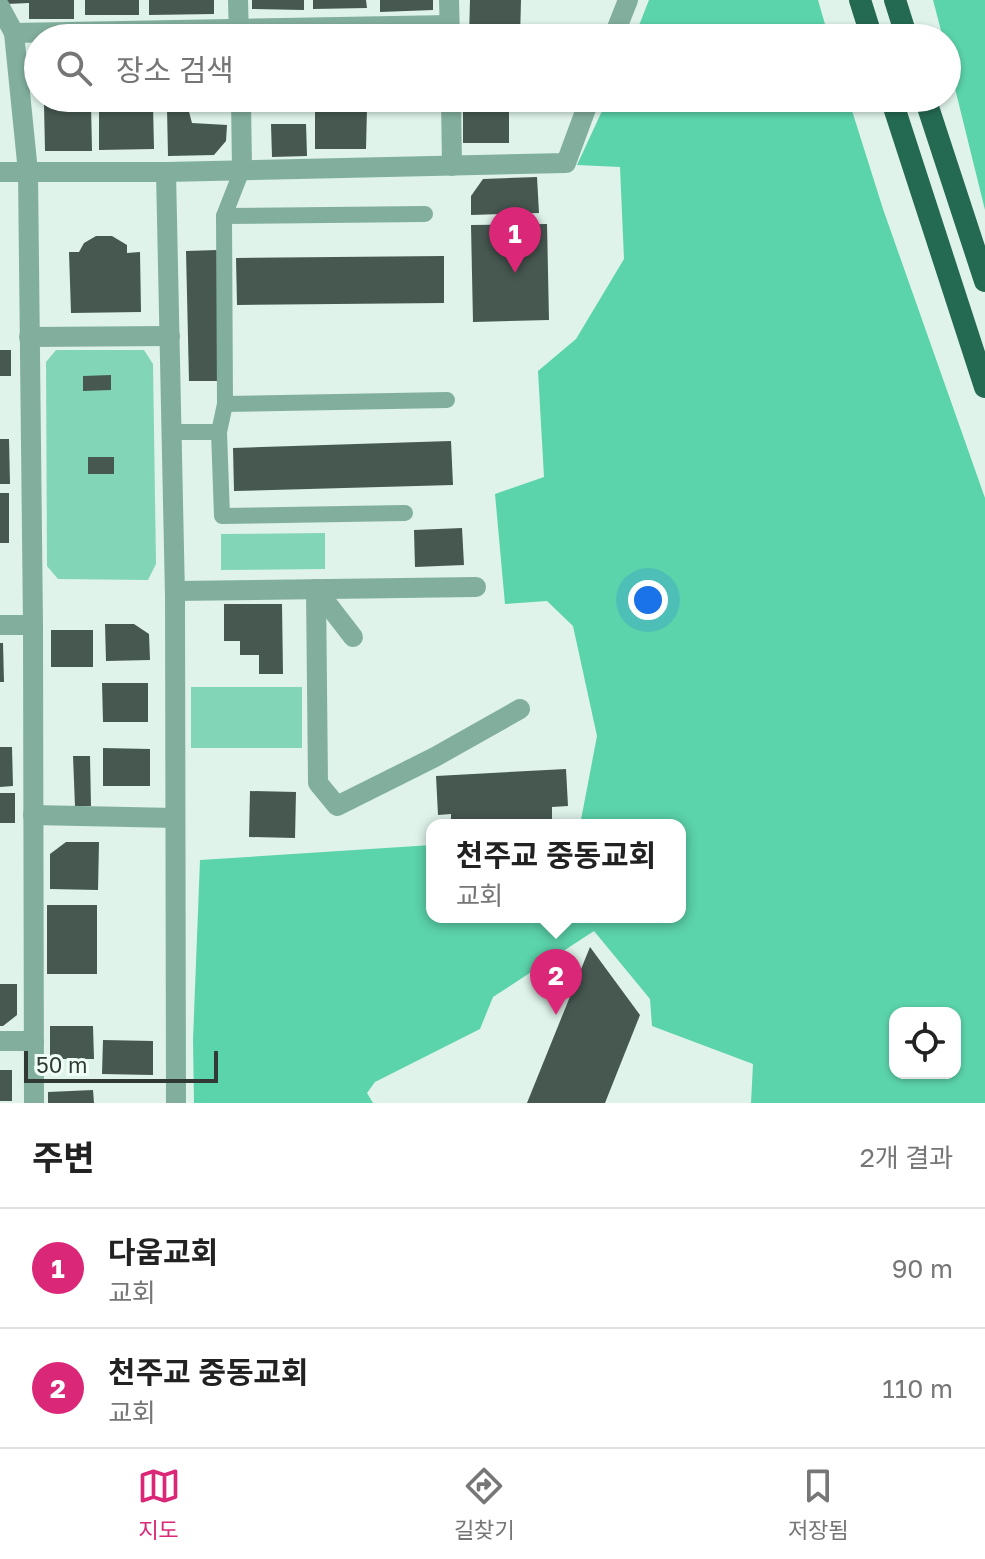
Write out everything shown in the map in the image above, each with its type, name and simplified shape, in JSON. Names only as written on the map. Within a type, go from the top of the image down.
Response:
[{"type":"highway","points":[[860,0],[868,24]]},
{"type":"highway","points":[[895,0],[903,24]]},
{"type":"highway","points":[[895,112],[985,387]]},
{"type":"highway","points":[[930,112],[985,281]]},
{"type":"street","points":[[238,0],[239,24]]},
{"type":"street","points":[[449,0],[450,24]]},
{"type":"street","points":[[619,24],[628,0]]},
{"type":"street","points":[[0,7],[14,33],[28,172],[34,1103]]},
{"type":"street","points":[[14,33],[24,33]]},
{"type":"street","points":[[241,112],[242,170]]},
{"type":"street","points":[[451,112],[452,166]]},
{"type":"street","points":[[0,172],[166,172],[566,163],[585,112]]},
{"type":"street","points":[[166,172],[175,591],[176,1103]]},
{"type":"street","points":[[29,337],[170,336]]},
{"type":"street","points":[[175,591],[476,587]]},
{"type":"street","points":[[316,589],[353,637]]},
{"type":"street","points":[[316,589],[318,783],[337,806],[435,757],[520,709]]},
{"type":"street","points":[[0,625],[33,625]]},
{"type":"street","points":[[33,815],[175,818]]},
{"type":"street","points":[[0,1041],[34,1041]]},
{"type":"lane","points":[[242,170],[224,216],[225,404],[219,432],[222,516],[405,513]]},
{"type":"lane","points":[[224,216],[425,214]]},
{"type":"lane","points":[[225,404],[447,400]]},
{"type":"lane","points":[[172,432],[219,432]]},
{"type":"green space","points":[[649,0],[818,0],[825,24],[640,24]]},
{"type":"green space","points":[[933,0],[985,0],[985,210],[961,112],[961,24],[939,24]]},
{"type":"green space","points":[[602,112],[852,112],[883,209],[985,498],[985,1103],[751,1103],[753,1064],[652,1026],[650,999],[594,931],[493,997],[480,1029],[375,1082],[367,1093],[373,1103],[194,1103],[193,1040],[200,860],[426,845],[426,923],[686,923],[686,819],[581,819],[597,736],[573,626],[547,601],[505,604],[495,494],[544,477],[538,371],[576,339],[624,259],[620,167],[577,165]]},
{"type":"green space","points":[[56,350],[144,350],[153,364],[156,564],[148,580],[58,579],[47,566],[46,362]]},
{"type":"green space","points":[[325,533],[325,569],[221,570],[221,534]]},
{"type":"green space","points":[[191,687],[302,687],[302,748],[191,748]]},
{"type":"building","points":[[6,0],[74,0],[74,19],[29,19],[29,3],[6,4]]},
{"type":"building","points":[[85,0],[139,0],[139,15],[85,15]]},
{"type":"building","points":[[149,0],[214,0],[214,14],[149,15]]},
{"type":"building","points":[[252,0],[304,0],[304,10],[252,9]]},
{"type":"building","points":[[313,0],[366,0],[367,8],[313,9]]},
{"type":"building","points":[[380,0],[433,0],[433,10],[380,12]]},
{"type":"building","points":[[470,0],[521,0],[520,24],[469,24]]},
{"type":"building","points":[[44,112],[91,112],[92,151],[45,151]]},
{"type":"building","points":[[99,112],[153,112],[154,149],[99,150]]},
{"type":"building","points":[[167,112],[189,112],[192,123],[227,125],[226,141],[214,155],[168,156]]},
{"type":"building","points":[[315,112],[367,112],[366,149],[315,149]]},
{"type":"building","points":[[463,112],[509,112],[509,143],[463,143]]},
{"type":"building","points":[[271,124],[306,124],[307,156],[272,157]]},
{"type":"building","points":[[537,177],[539,213],[471,215],[471,196],[483,179]]},
{"type":"building","points":[[547,224],[549,320],[473,322],[471,225]]},
{"type":"building","points":[[96,236],[112,236],[127,245],[127,253],[140,252],[141,312],[71,313],[69,252],[79,252],[84,243]]},
{"type":"building","points":[[217,250],[219,381],[189,381],[186,251]]},
{"type":"building","points":[[444,256],[444,303],[237,305],[236,258]]},
{"type":"building","points":[[0,350],[11,350],[11,376],[0,376]]},
{"type":"building","points":[[111,375],[111,390],[83,391],[83,376]]},
{"type":"building","points":[[0,439],[9,439],[10,484],[0,484]]},
{"type":"building","points":[[451,441],[453,485],[234,491],[233,448]]},
{"type":"building","points":[[88,457],[114,457],[114,474],[88,474]]},
{"type":"building","points":[[0,493],[9,493],[9,543],[0,543]]},
{"type":"building","points":[[462,528],[464,565],[415,567],[414,530]]},
{"type":"building","points":[[224,604],[282,604],[283,674],[259,674],[259,655],[240,655],[240,641],[224,641]]},
{"type":"building","points":[[105,624],[134,624],[149,634],[150,660],[106,661]]},
{"type":"building","points":[[51,630],[93,630],[93,667],[51,667]]},
{"type":"building","points":[[0,643],[3,643],[4,682],[0,682]]},
{"type":"building","points":[[102,683],[148,683],[148,722],[103,722]]},
{"type":"building","points":[[0,747],[12,747],[13,786],[0,787]]},
{"type":"building","points":[[103,748],[150,749],[150,786],[103,786]]},
{"type":"building","points":[[73,756],[90,756],[91,806],[75,806]]},
{"type":"building","points":[[566,769],[568,806],[552,807],[552,819],[451,819],[451,814],[438,815],[436,776]]},
{"type":"building","points":[[250,791],[296,792],[295,838],[249,837]]},
{"type":"building","points":[[0,793],[15,793],[15,823],[0,823]]},
{"type":"building","points":[[66,842],[99,842],[98,890],[50,889],[50,854]]},
{"type":"building","points":[[47,905],[97,905],[97,974],[47,974]]},
{"type":"building","points":[[590,947],[640,1015],[605,1103],[527,1103]]},
{"type":"building","points":[[0,984],[17,984],[17,1015],[3,1026],[0,1026]]},
{"type":"building","points":[[50,1026],[93,1026],[94,1059],[50,1059]]},
{"type":"building","points":[[103,1040],[153,1041],[153,1075],[102,1074]]},
{"type":"building","points":[[0,1070],[12,1070],[12,1101],[0,1101]]},
{"type":"building","points":[[93,1090],[94,1103],[48,1103],[48,1092]]},
{"type":"place","name":"다움교회","points":[[515,273]]},
{"type":"place","name":"천주교 중동교회","points":[[556,1015]]}]
